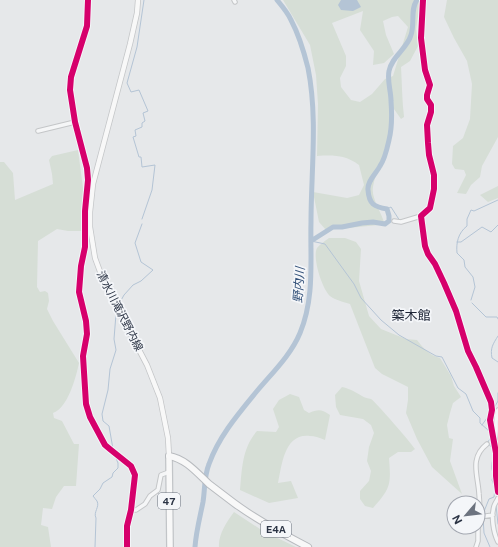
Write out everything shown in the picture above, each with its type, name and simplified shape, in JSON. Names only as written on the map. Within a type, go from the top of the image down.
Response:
[{"type":"highway","name":"E4A","points":[[169,456],[180,459],[244,510],[288,537],[308,547]]},
{"type":"main road","name":"清水川滝沢野内線","points":[[138,0],[137,13],[130,44],[96,169],[90,212],[90,227],[95,258],[105,285],[154,380],[165,416],[169,456]]},
{"type":"main road","name":"47","points":[[169,456],[170,547]]},
{"type":"street","points":[[88,0],[87,26],[71,77],[70,90],[75,122],[87,168],[88,180],[85,212],[85,247],[81,266],[79,292],[86,321],[87,334],[83,356],[86,404],[90,417],[105,444],[130,466],[135,475],[131,510],[127,526],[127,547]]},
{"type":"street","points":[[394,221],[401,222],[421,216],[430,208],[434,189],[434,175],[429,155],[428,143],[428,125],[431,105],[427,99],[427,95],[430,85],[425,70],[421,38],[423,0]]},
{"type":"street","points":[[38,131],[75,122]]},
{"type":"street","points":[[87,168],[96,169]]},
{"type":"street","points":[[421,216],[423,239],[428,254],[435,264],[456,311],[470,358],[490,396],[492,410],[490,420],[496,457],[498,492]]},
{"type":"street","points":[[494,441],[497,435],[495,423],[498,410]]},
{"type":"street","points":[[480,495],[476,476],[477,455],[487,444]]},
{"type":"street","points":[[131,510],[136,510],[145,504],[150,496],[158,490],[161,475],[169,472]]},
{"type":"street","points":[[498,498],[494,506],[493,515],[495,535],[498,542]]},
{"type":"street","points":[[486,516],[493,515]]},
{"type":"street","points":[[476,547],[478,535]]},
{"type":"shaded area","points":[[283,0],[419,0],[420,4],[416,29],[418,46],[410,61],[401,67],[404,117],[401,119],[389,102],[389,143],[386,154],[374,181],[373,196],[384,222],[379,225],[326,230],[319,222],[313,192],[347,198],[359,195],[364,185],[359,165],[344,157],[317,156],[318,104],[316,75],[310,45]],"holes":[[[363,11],[360,30],[374,51],[373,65],[384,63],[394,54],[386,35],[383,21],[398,16],[408,27],[393,76],[385,79],[372,94],[360,102],[351,100],[341,87],[340,78],[346,66],[346,56],[332,23]]]},
{"type":"shaded area","points":[[447,0],[498,0],[498,137],[482,166],[480,177],[471,185],[466,194],[457,193],[466,175],[464,170],[455,169],[452,164],[453,146],[463,138],[470,119],[472,84],[467,61],[444,17]]},
{"type":"shaded area","points":[[78,150],[83,188],[83,231],[57,229],[38,241],[37,287],[40,292],[45,291],[48,293],[49,301],[47,309],[79,363],[67,399],[58,410],[53,413],[54,418],[62,421],[74,444],[79,444],[76,486],[64,486],[56,497],[52,509],[43,508],[41,525],[48,527],[51,547],[0,547],[0,162],[4,162],[13,173],[15,200],[53,184],[49,160],[52,156]]},
{"type":"shaded area","points":[[498,186],[498,198],[488,202],[480,195]]},
{"type":"shaded area","points":[[329,238],[345,238],[356,242],[361,249],[359,281],[369,316],[381,329],[406,339],[417,340],[427,351],[440,358],[451,376],[454,386],[461,397],[453,403],[447,425],[449,438],[453,439],[450,461],[462,494],[432,467],[417,439],[406,413],[408,387],[382,374],[375,368],[350,304],[330,296],[324,287],[317,265],[316,252],[317,248]]},
{"type":"shaded area","points":[[342,387],[371,399],[415,449],[411,452],[398,452],[389,458],[390,480],[383,495],[373,508],[365,506],[360,499],[360,491],[369,481],[371,471],[367,461],[369,447],[374,433],[371,425],[363,419],[340,415],[336,407],[335,395]]},
{"type":"shaded area","points":[[290,394],[299,397],[304,410],[309,413],[320,410],[330,415],[325,440],[314,436],[301,436],[290,445],[283,459],[278,483],[291,481],[298,498],[269,503],[240,490],[241,474],[248,444],[257,431],[276,432],[279,427],[273,409],[279,400]]},
{"type":"shaded area","points":[[234,512],[263,531],[296,547],[219,547],[221,533]]},
{"type":"water","points":[[341,0],[357,0],[361,7],[353,11],[341,10],[338,5]]},
{"type":"waterway","points":[[142,219],[152,190],[155,165],[142,167],[141,157],[139,157],[133,137],[136,136],[135,130],[142,127],[142,123],[145,121],[143,113],[148,111],[139,90],[131,92],[127,83],[137,47],[144,0]]},
{"type":"waterway","name":"野内川","points":[[195,547],[203,502],[206,473],[213,454],[224,434],[237,416],[292,349],[300,333],[308,306],[311,278],[313,106],[308,68],[299,38],[288,15],[277,0]]},
{"type":"waterway","points":[[311,241],[333,227],[373,222],[385,224],[389,221],[387,209],[376,206],[371,202],[368,187],[383,160],[390,135],[392,111],[388,78],[389,71],[393,61],[409,40],[411,35],[413,26],[413,12],[417,0]]},
{"type":"waterway","points":[[471,300],[475,287],[473,277],[465,267],[464,260],[457,253],[458,238],[467,226],[467,219],[471,210],[474,211],[498,200]]},
{"type":"waterway","points":[[387,209],[391,207],[400,221]]},
{"type":"waterway","points":[[119,304],[124,295],[133,285],[141,281],[153,270],[141,262],[135,243],[142,224]]},
{"type":"waterway","points":[[457,242],[461,242],[482,227],[491,232],[498,225]]},
{"type":"waterway","points":[[311,241],[325,244],[354,284],[361,298],[381,320],[399,335],[436,356],[442,357],[458,388],[466,394],[473,411],[480,418],[480,423],[488,430],[491,437],[488,442],[494,453],[492,463],[494,497],[489,499],[486,506]]},
{"type":"waterway","points":[[472,303],[486,317],[497,317],[498,319]]},
{"type":"waterway","points":[[113,449],[109,426],[103,421],[102,414],[108,390],[110,369],[116,350],[114,339],[116,314]]},
{"type":"waterway","points":[[498,336],[491,351],[492,358],[498,362]]},
{"type":"waterway","points":[[494,408],[498,401],[498,393]]},
{"type":"waterway","points":[[482,425],[487,418]]},
{"type":"waterway","points":[[95,547],[95,514],[98,503],[93,496],[100,489],[103,483],[112,477],[113,473],[118,468],[118,463],[115,456]]},
{"type":"waterway","points":[[496,505],[498,524]]},
{"type":"waterway","points":[[485,535],[490,547]]},
{"type":"cycle path","points":[[88,0],[87,26],[71,77],[70,90],[75,122],[87,168],[88,180],[85,211],[85,247],[81,266],[79,292],[86,321],[87,334],[83,356],[86,404],[90,417],[105,445],[131,466],[135,475],[131,510],[127,526],[127,547]]},
{"type":"cycle path","points":[[423,0],[421,38],[425,70],[430,85],[427,99],[431,105],[431,112],[427,125],[429,155],[434,175],[434,189],[430,208],[421,216],[425,246],[428,254],[435,264],[456,311],[468,351],[491,402],[492,410],[490,420],[496,453],[498,492]]},
{"type":"district","name":"築木館","points":[[411,315]]}]
